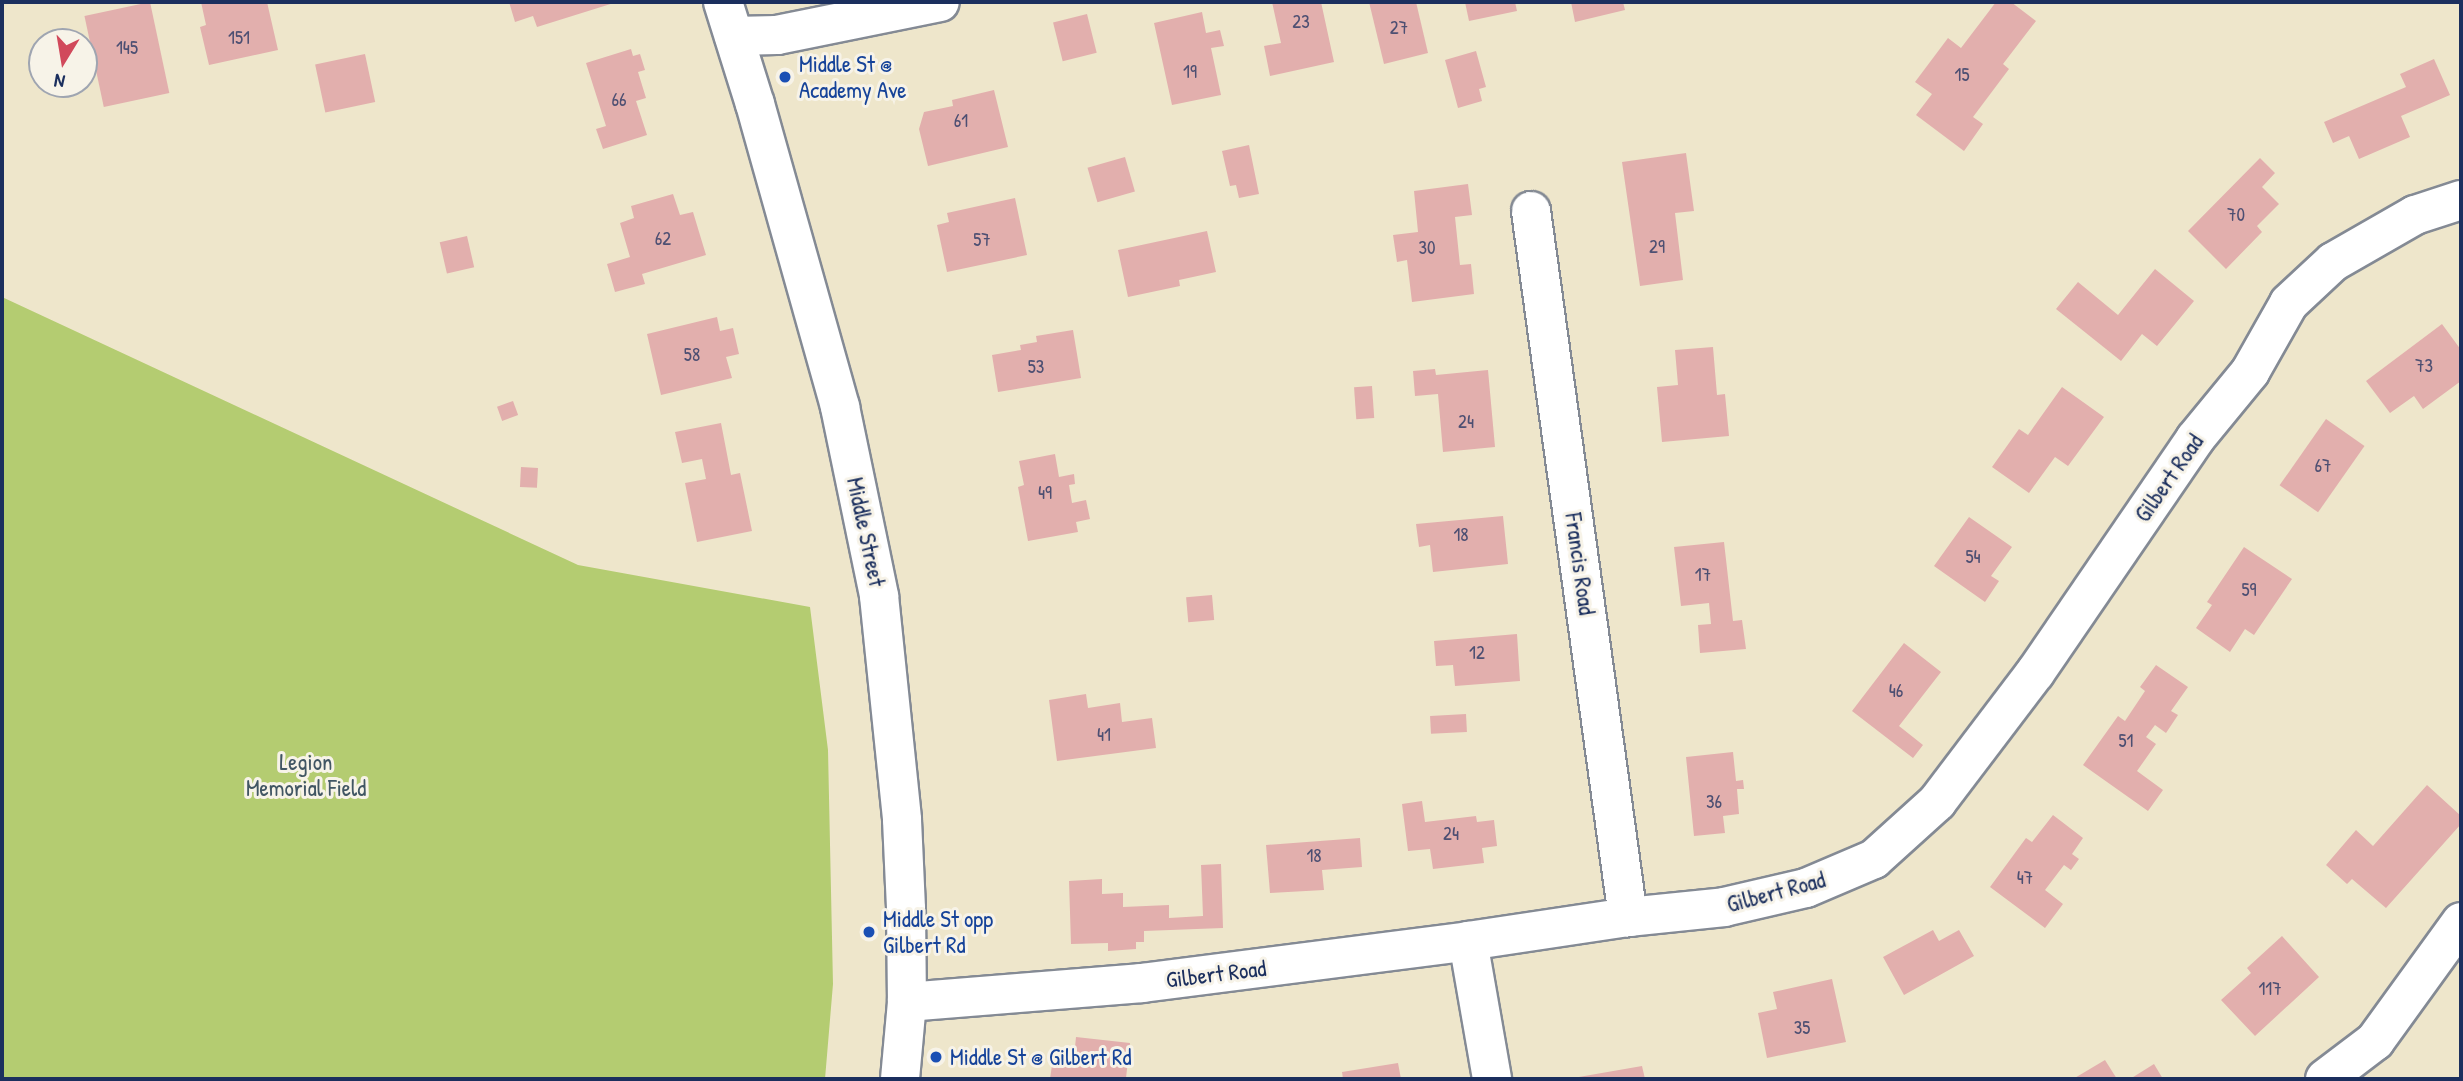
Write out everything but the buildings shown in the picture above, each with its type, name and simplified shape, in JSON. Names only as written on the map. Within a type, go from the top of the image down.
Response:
[{"type":"street","points":[[729,19],[777,35],[940,2]]},
{"type":"street","name":"Middle Street","points":[[729,19],[840,407],[879,596],[902,820],[906,1002],[900,1079]]},
{"type":"street","name":"Gilbert Road","points":[[906,1002],[1142,983],[1468,941],[1629,917],[1724,907],[1806,888],[1874,859],[1937,802],[2035,673],[2195,439],[2250,372],[2289,303],[2333,262],[2415,215],[2461,200]]},
{"type":"street","name":"Francis Road","points":[[1531,211],[1629,917]]},
{"type":"street","points":[[2325,1079],[2375,1041],[2461,922]]},
{"type":"street","points":[[1468,941],[1492,1079]]},
{"type":"green space","name":"Legion Memorial Field","points":[[2,297],[578,565],[810,607],[828,750],[833,984],[825,1079],[2,1079]]},
{"type":"place","name":"Middle St @ Academy Ave","points":[[785,77]]},
{"type":"place","name":"Middle St opp Gilbert Rd","points":[[869,932]]},
{"type":"place","name":"Middle St @ Gilbert Rd","points":[[936,1057]]}]
